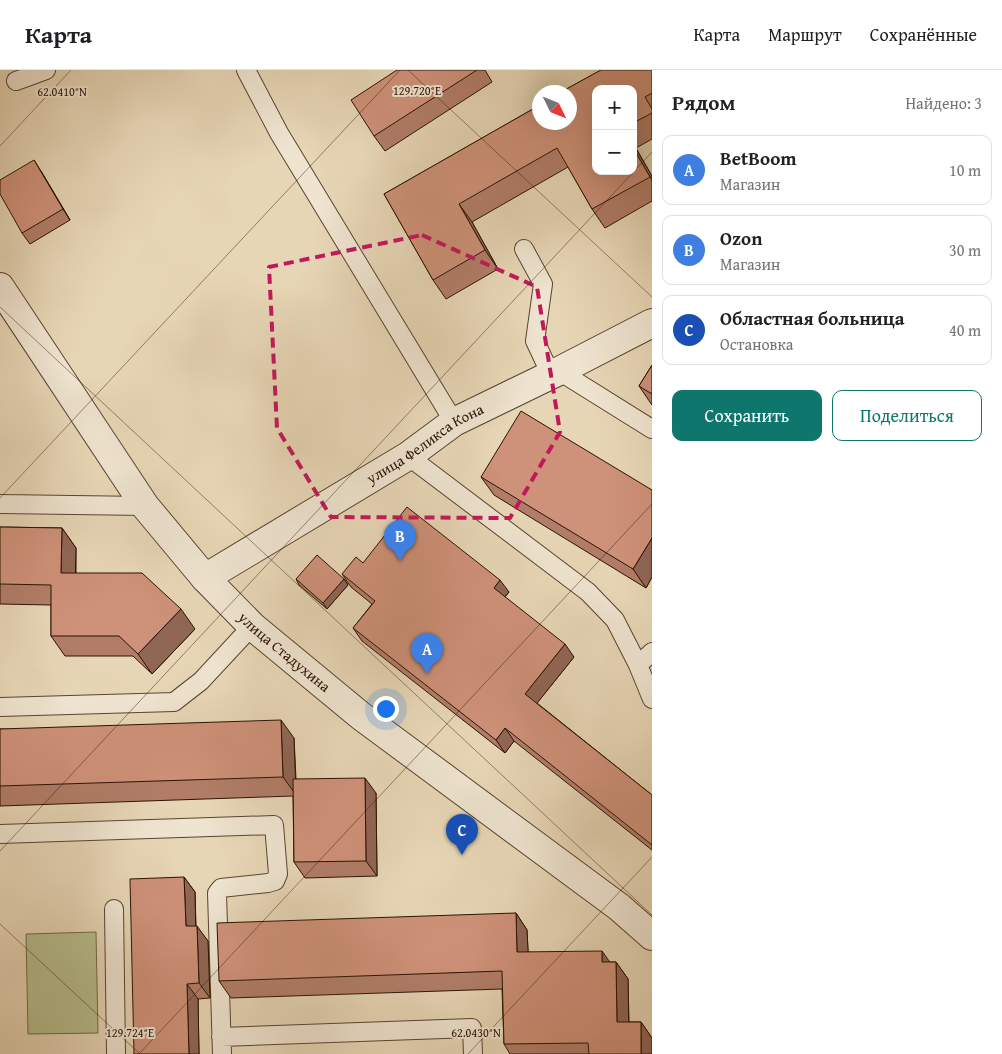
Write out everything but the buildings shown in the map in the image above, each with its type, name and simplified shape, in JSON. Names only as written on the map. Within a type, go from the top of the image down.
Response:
[{"type":"street","name":"улица Стадухина","points":[[0,287],[145,506],[205,578],[252,626],[361,716],[619,907],[652,936]]},
{"type":"street","name":"улица Феликса Кона","points":[[205,578],[408,456],[454,422],[652,323]]},
{"type":"lane","points":[[16,81],[46,70]]},
{"type":"lane","points":[[250,74],[279,133],[454,422]]},
{"type":"lane","points":[[524,249],[543,284],[535,341],[555,373],[652,430]]},
{"type":"lane","points":[[408,456],[588,592],[615,620],[638,665],[652,699]]},
{"type":"lane","points":[[0,504],[145,506]]},
{"type":"lane","points":[[0,707],[174,702],[201,681],[252,626]]},
{"type":"lane","points":[[638,665],[652,652]]},
{"type":"lane","points":[[0,834],[274,825],[278,874],[275,881],[221,888],[217,893],[221,1045],[472,1028],[473,1054]]},
{"type":"lane","points":[[114,909],[116,1054]]},
{"type":"highlighted area","points":[[422,235],[537,287],[560,432],[510,518],[331,517],[277,428],[269,267]]},
{"type":"green space","points":[[96,932],[98,1033],[28,1034],[26,934]]},
{"type":"place","name":"Ozon","points":[[400,561]]},
{"type":"place","name":"BetBoom","points":[[427,674]]},
{"type":"place","name":"Областная больница","points":[[462,855]]}]
